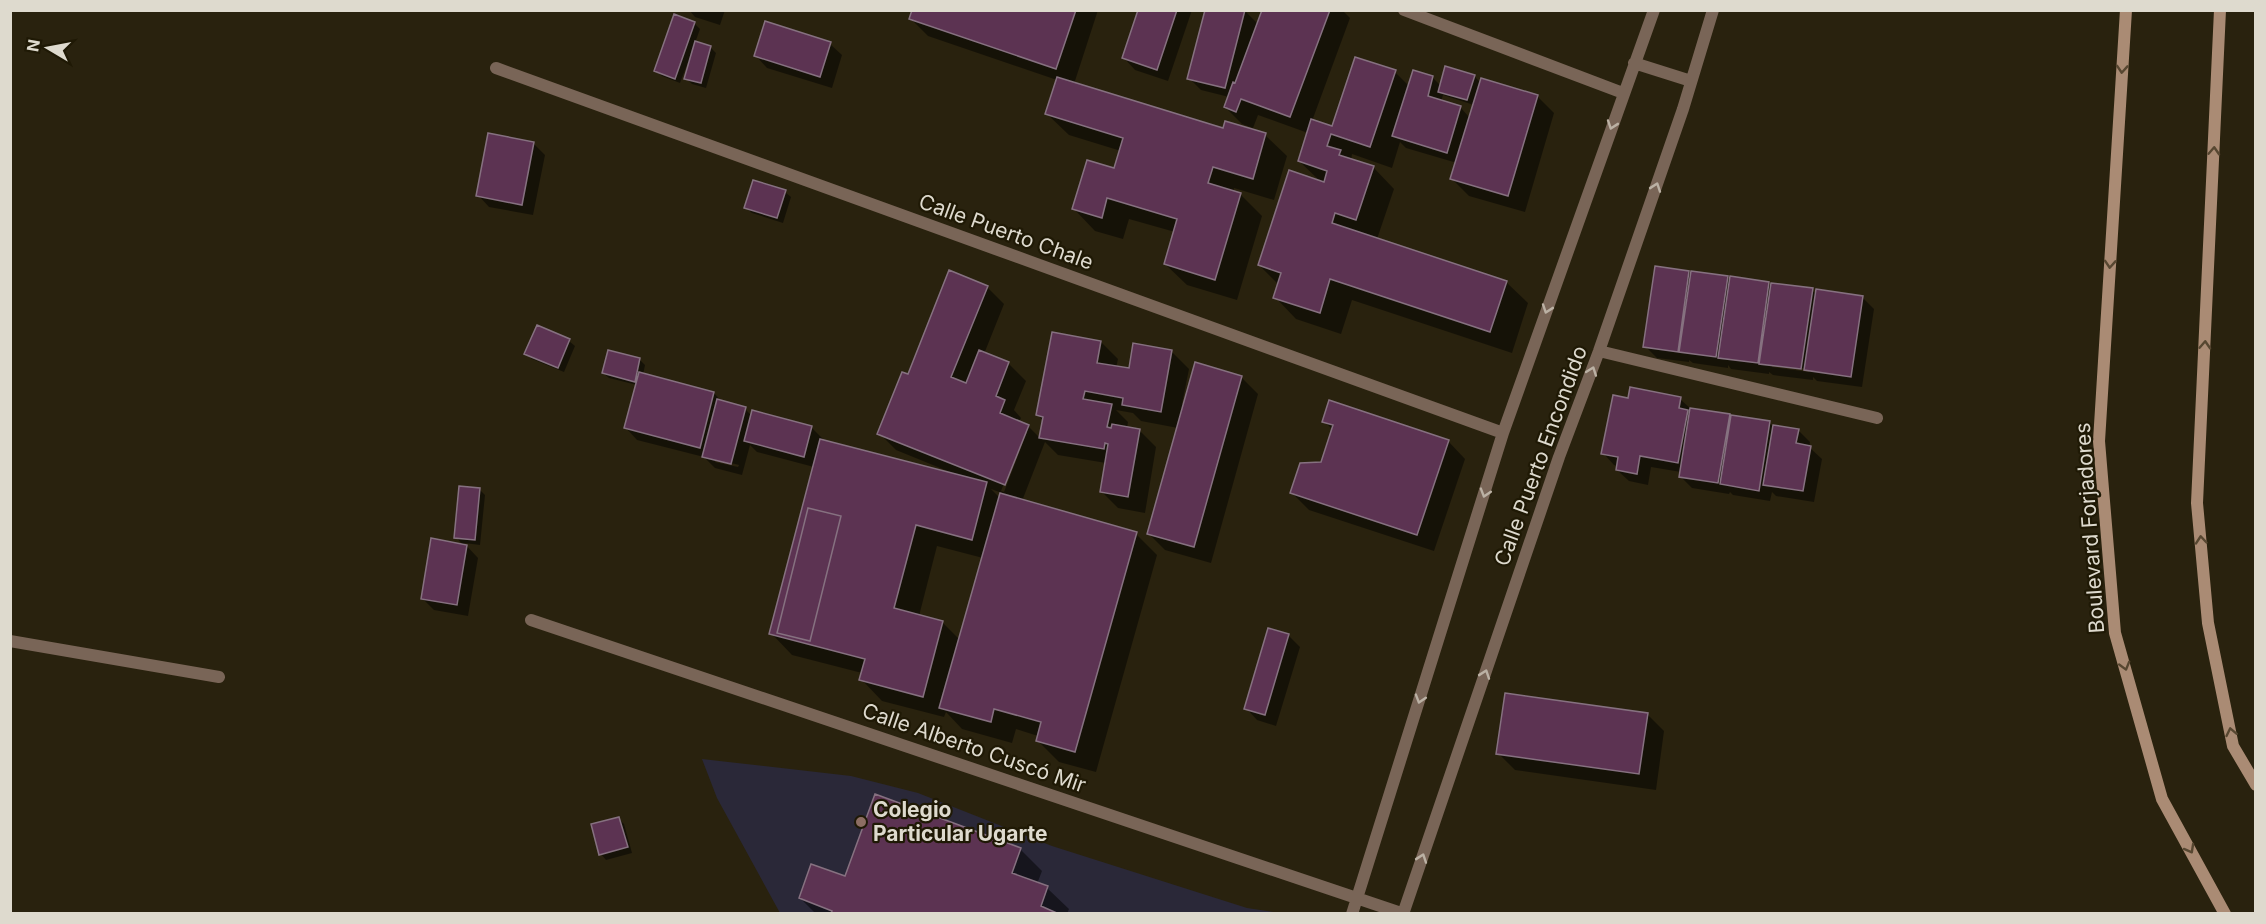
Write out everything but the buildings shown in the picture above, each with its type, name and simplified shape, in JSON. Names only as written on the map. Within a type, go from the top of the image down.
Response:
[{"type":"main road","name":"Boulevard Forjadores","points":[[2126,10],[2099,441],[2115,633],[2163,799],[2225,914]]},
{"type":"main road","points":[[2220,10],[2197,503],[2208,623],[2233,746],[2256,785]]},
{"type":"street","points":[[1404,10],[1623,93]]},
{"type":"street","name":"Calle Puerto Encondido","points":[[1352,914],[1503,433],[1654,10]]},
{"type":"street","name":"Calle Puerto Encondido","points":[[1404,913],[1559,457],[1599,351],[1713,10]]},
{"type":"street","points":[[1634,63],[1691,81]]},
{"type":"street","name":"Calle Puerto Chale","points":[[496,68],[1503,433]]},
{"type":"street","points":[[1599,351],[1877,418]]},
{"type":"street","name":"Calle Alberto Cuscó Mir","points":[[531,620],[1404,913]]},
{"type":"street","points":[[10,642],[219,677]]},
{"type":"shaded area","name":"Colegio Particular Ugarte","points":[[702,759],[851,776],[918,793],[1052,846],[1247,908],[1281,913],[780,913],[717,798]]},
{"type":"place","name":"Colegio Particular Ugarte","points":[[861,822]]}]
